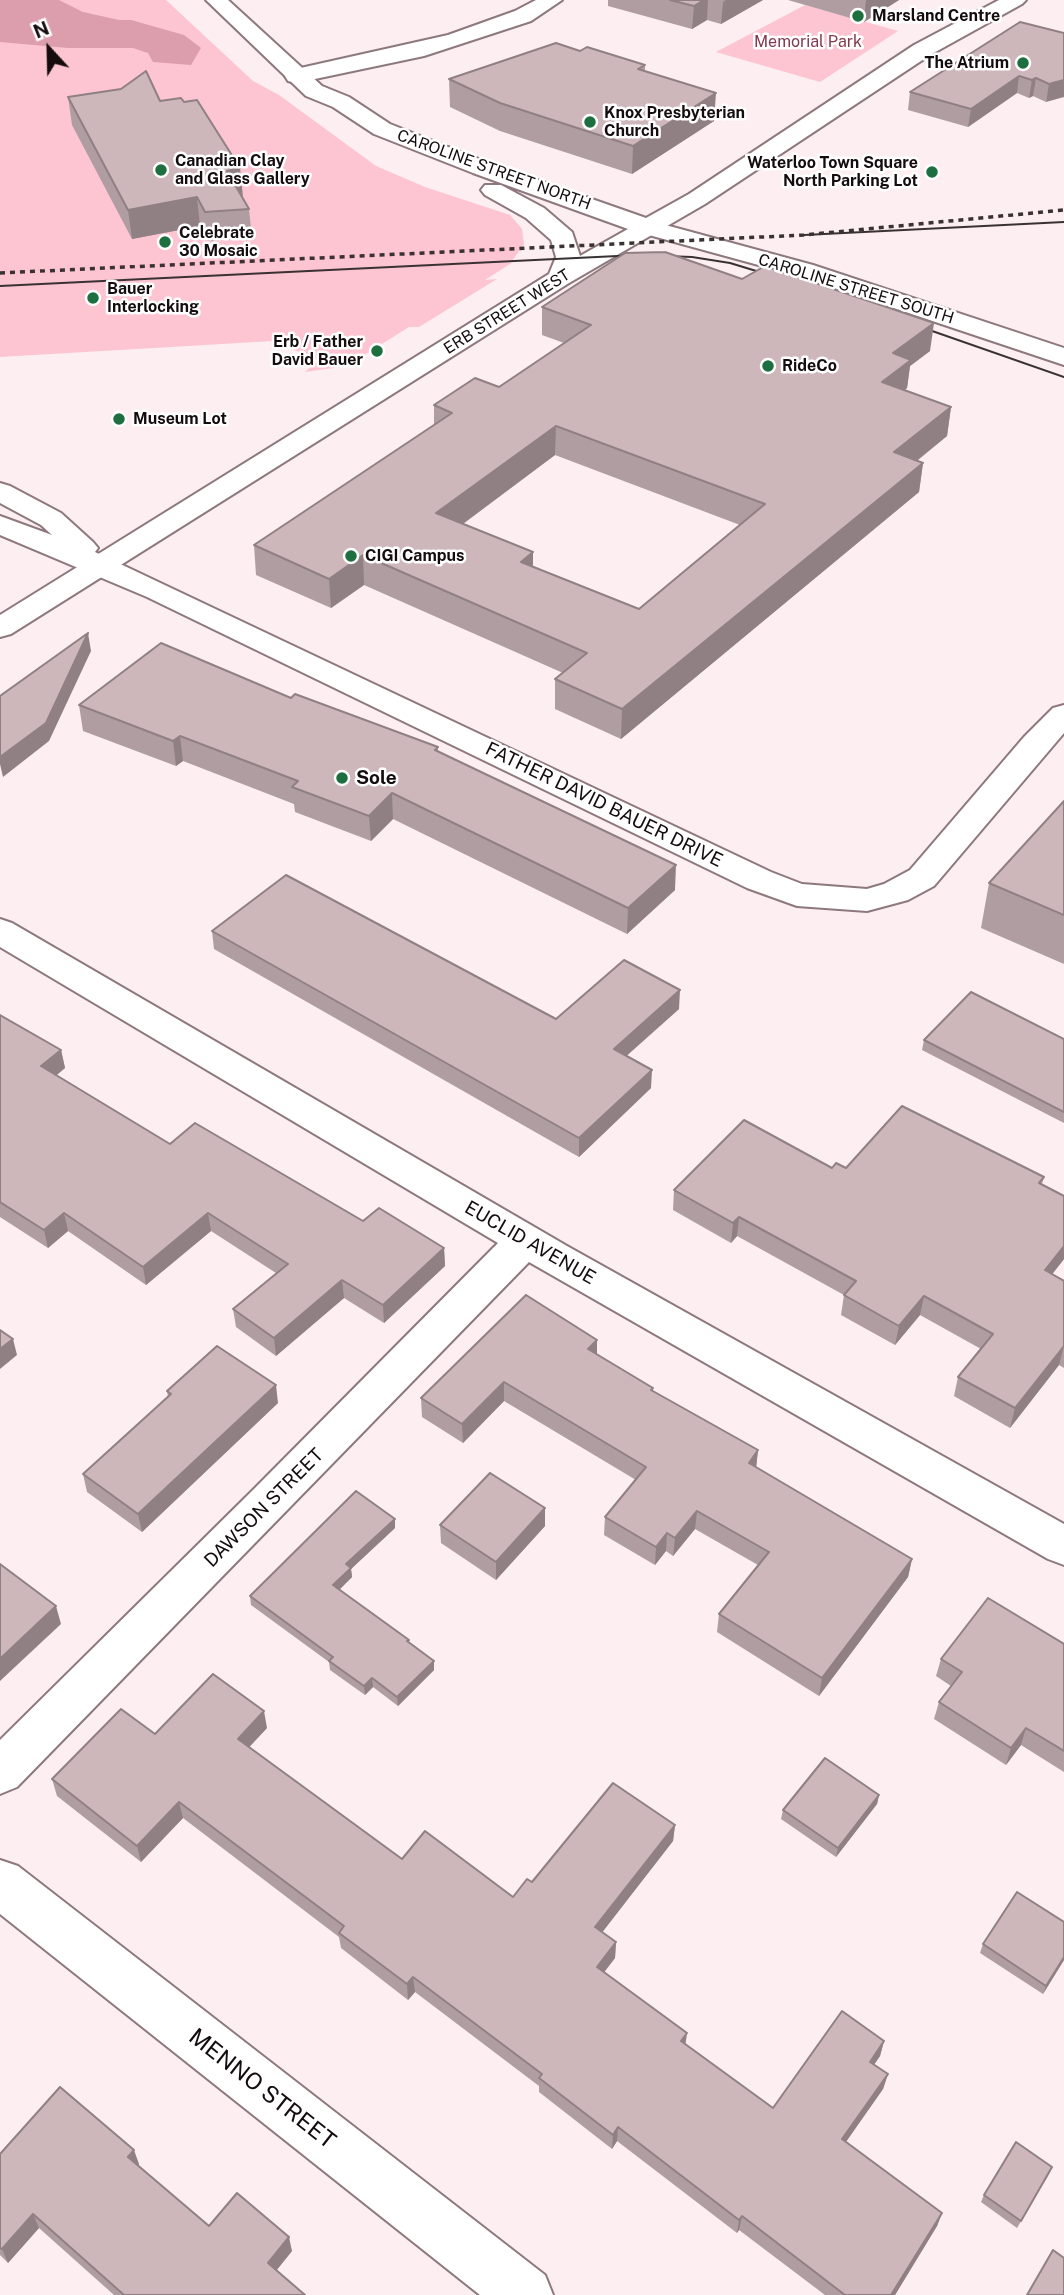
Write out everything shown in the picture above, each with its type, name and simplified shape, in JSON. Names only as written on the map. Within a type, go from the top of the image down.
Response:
[{"type":"street","name":"CAROLINE STREET NORTH","points":[[216,0],[314,92],[341,102],[382,129],[647,228]]},
{"type":"street","points":[[296,76],[456,40],[523,16],[552,0]]},
{"type":"street","name":"ERB STREET WEST","points":[[0,628],[560,278],[697,199],[922,50],[1015,0]]},
{"type":"street","points":[[314,92],[313,107],[347,132],[405,160],[490,189],[543,219],[563,237],[566,245],[568,257],[560,278]]},
{"type":"street","name":"CAROLINE STREET SOUTH","points":[[647,228],[804,271],[1064,357]]},
{"type":"street","name":"FATHER DAVID BAUER DRIVE","points":[[0,492],[51,519],[99,564]]},
{"type":"street","name":"FATHER DAVID BAUER DRIVE","points":[[0,525],[99,564],[797,895],[867,900],[896,892],[922,878],[1035,744],[1064,715]]},
{"type":"street","name":"EUCLID AVENUE","points":[[0,932],[525,1241],[1064,1546]]},
{"type":"street","name":"DAWSON STREET","points":[[0,1772],[270,1503],[525,1241]]},
{"type":"street","name":"MENNO STREET","points":[[0,1883],[525,2295]]},
{"type":"green space","points":[[0,0],[166,0],[253,81],[279,95],[376,166],[425,187],[510,215],[522,229],[524,244],[510,264],[485,280],[497,279],[419,327],[409,327],[353,362],[340,367],[305,372],[318,360],[273,341],[0,357]]},
{"type":"green space","name":"Memorial Park","points":[[805,5],[898,31],[820,82],[716,52]]},
{"type":"shaded area","points":[[0,0],[59,0],[83,12],[131,20],[184,35],[201,48],[191,65],[153,62],[148,53],[133,48],[68,48],[0,42]]},
{"type":"building","points":[[670,0],[704,0],[694,6]]},
{"type":"building","points":[[1020,22],[1064,33],[1064,80],[1049,84],[1036,78],[1032,80],[1019,76],[971,109],[910,92]]},
{"type":"building","points":[[556,43],[580,51],[587,47],[645,65],[638,69],[716,93],[633,146],[500,103],[449,79]]},
{"type":"building","name":"Canadian Clay and Glass Gallery","points":[[146,71],[160,101],[181,98],[184,102],[197,100],[240,168],[227,171],[249,209],[205,212],[197,197],[128,210],[68,97],[121,89]]},
{"type":"building","points":[[665,252],[742,279],[765,266],[934,323],[893,353],[911,360],[882,382],[951,407],[894,452],[923,463],[622,709],[555,679],[587,653],[363,555],[329,579],[254,545],[452,413],[434,405],[475,378],[499,387],[591,325],[542,307],[625,253]],"holes":[[[556,426],[765,504],[639,609],[521,562],[533,552],[436,513]]]},
{"type":"building","points":[[88,633],[46,723],[0,757],[0,696]]},
{"type":"building","points":[[161,643],[291,698],[295,694],[438,747],[435,750],[676,865],[628,908],[392,793],[369,816],[292,787],[298,781],[180,736],[173,741],[79,705]]},
{"type":"building","points":[[1064,801],[1064,915],[989,883]]},
{"type":"building","points":[[286,875],[556,1019],[624,960],[680,990],[614,1049],[652,1070],[579,1138],[212,931]]},
{"type":"building","points":[[971,992],[1064,1039],[1064,1112],[924,1040]]},
{"type":"building","points":[[0,1015],[61,1050],[41,1066],[170,1144],[195,1123],[363,1221],[379,1208],[444,1248],[383,1305],[342,1280],[274,1338],[233,1309],[288,1264],[208,1213],[143,1267],[64,1213],[44,1230],[0,1202]]},
{"type":"building","points":[[902,1106],[1044,1177],[1039,1183],[1064,1196],[1064,1246],[1045,1270],[1064,1281],[1064,1346],[1015,1408],[958,1377],[993,1334],[924,1296],[899,1326],[844,1295],[856,1281],[739,1217],[733,1223],[674,1190],[744,1120],[832,1168],[836,1163],[846,1168]]},
{"type":"building","points":[[526,1295],[597,1340],[588,1349],[653,1388],[651,1390],[758,1450],[749,1463],[912,1559],[822,1678],[719,1614],[769,1552],[697,1511],[675,1538],[667,1533],[656,1547],[605,1517],[646,1467],[504,1382],[462,1424],[421,1398]]},
{"type":"building","points":[[0,1330],[13,1339],[0,1349]]},
{"type":"building","points":[[217,1346],[276,1385],[138,1514],[83,1474],[171,1394],[167,1391]]},
{"type":"building","points":[[490,1473],[545,1508],[496,1562],[440,1525]]},
{"type":"building","points":[[356,1491],[395,1519],[346,1564],[351,1568],[333,1585],[434,1661],[397,1697],[372,1678],[364,1686],[329,1661],[333,1657],[250,1596]]},
{"type":"building","points":[[0,1564],[56,1606],[0,1659]]},
{"type":"building","points":[[988,1598],[1064,1644],[1064,1751],[1026,1728],[1011,1748],[939,1702],[962,1672],[941,1659]]},
{"type":"building","points":[[213,1674],[264,1711],[238,1739],[402,1859],[425,1831],[513,1897],[527,1879],[532,1882],[613,1783],[675,1825],[595,1927],[616,1942],[597,1967],[687,2033],[681,2041],[773,2108],[842,2011],[884,2041],[870,2062],[888,2074],[842,2139],[942,2213],[891,2295],[845,2295],[742,2216],[739,2220],[618,2127],[613,2135],[539,2078],[542,2074],[413,1977],[407,1984],[339,1933],[344,1926],[179,1802],[137,1846],[52,1779],[121,1709],[155,1734]]},
{"type":"building","points":[[825,1758],[879,1795],[838,1848],[783,1810]]},
{"type":"building","points":[[1017,1892],[1064,1922],[1064,1957],[1046,1986],[983,1944]]},
{"type":"building","points":[[60,2087],[134,2150],[128,2157],[209,2226],[237,2193],[289,2237],[268,2263],[305,2295],[124,2295],[33,2214],[2,2249],[0,2248],[0,2154]]},
{"type":"building","points":[[1016,2142],[1052,2167],[1021,2221],[984,2195]]},
{"type":"building","points":[[1053,2250],[1064,2258],[1064,2295],[1027,2295]]},
{"type":"tram line","points":[[804,235],[1064,222]]},
{"type":"tram line","points":[[0,286],[638,255],[692,257],[730,263],[776,277]]},
{"type":"tram line","points":[[915,325],[1064,377]]},
{"type":"railway","points":[[0,273],[804,235],[1064,210]]},
{"type":"place","name":"Marsland Centre","points":[[858,16]]},
{"type":"place","name":"The Atrium","points":[[1023,63]]},
{"type":"place","name":"Knox Presbyterian Church","points":[[590,122]]},
{"type":"place","name":"Canadian Clay and Glass Gallery","points":[[161,170]]},
{"type":"place","name":"Waterloo Town Square North Parking Lot","points":[[932,172]]},
{"type":"place","name":"Celebrate 30 Mosaic","points":[[165,242]]},
{"type":"place","name":"Bauer Interlocking","points":[[93,298]]},
{"type":"place","name":"Erb / Father David Bauer","points":[[377,351]]},
{"type":"place","name":"RideCo","points":[[768,366]]},
{"type":"place","name":"Museum Lot","points":[[119,419]]},
{"type":"place","name":"CIGI Campus","points":[[351,556]]},
{"type":"place","name":"Sole","points":[[342,778]]}]
